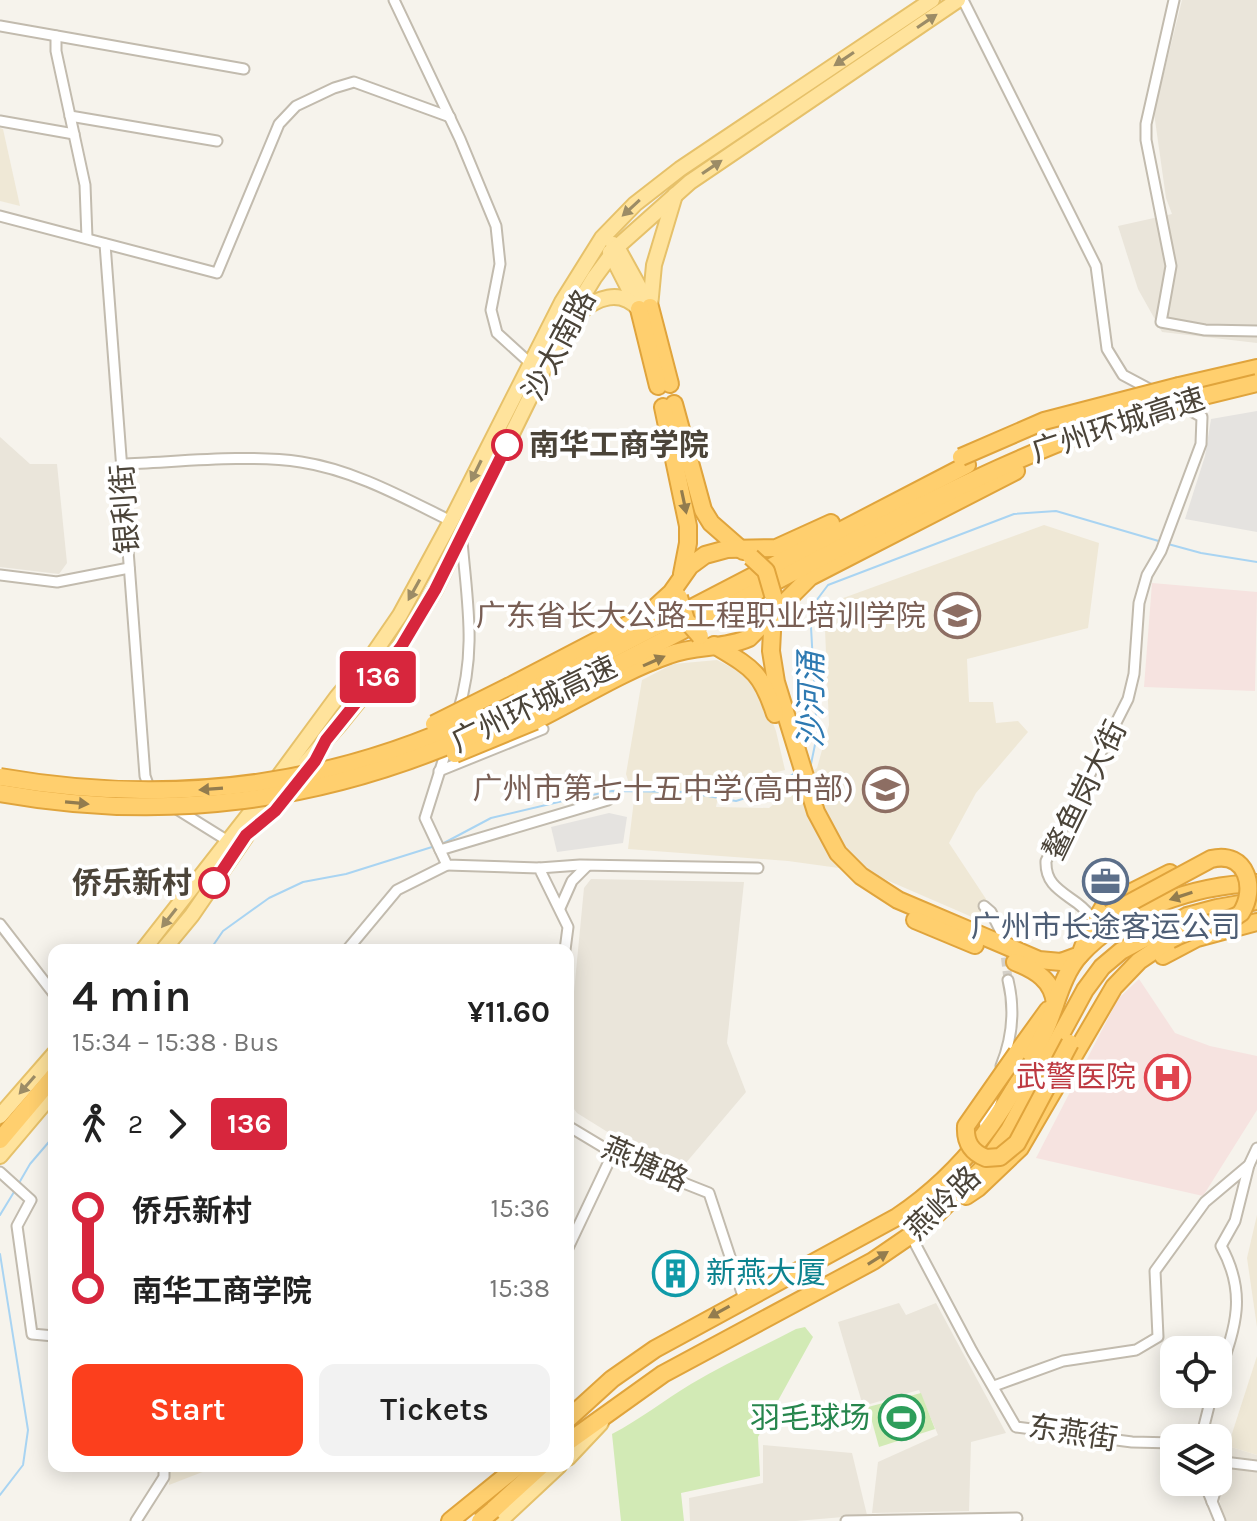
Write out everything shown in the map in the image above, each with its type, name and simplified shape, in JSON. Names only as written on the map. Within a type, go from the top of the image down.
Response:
[{"type":"highway","points":[[644,308],[664,385]]},
{"type":"highway","name":"广州环城高速","points":[[0,793],[74,803],[164,807],[223,804],[304,791],[414,760],[1055,427],[1179,386],[1257,368]]},
{"type":"highway","name":"广州环城高速","points":[[970,472],[1175,403],[1257,383]]},
{"type":"highway","points":[[275,781],[320,769],[434,725],[628,626],[656,609],[705,555],[717,551],[770,549],[789,543],[1032,425],[1179,386]]},
{"type":"highway","points":[[304,791],[408,768],[493,740],[656,660],[685,650],[745,640],[818,572],[1012,473],[1175,403]]},
{"type":"highway","points":[[947,1206],[978,1188],[1020,1148],[1124,975],[1170,940],[1231,919],[1242,912],[1251,898],[1251,875],[1244,866],[1229,857],[1211,859],[1103,918],[1089,931],[1080,955],[1061,962],[1039,960],[949,928],[905,915],[869,892],[847,873],[825,847],[810,818],[766,687],[748,665],[721,645],[700,636],[683,616],[680,582],[688,543],[687,519],[669,406],[703,510],[711,523],[749,551],[766,571],[773,595],[771,651],[776,682],[814,807],[835,848],[856,872],[881,890],[949,928],[1036,972],[1049,985],[1055,1004],[1044,1013],[968,1119],[966,1126],[970,1147],[986,1158],[1000,1157],[1017,1143],[1106,977],[1144,939]]},
{"type":"highway","points":[[771,651],[779,616],[791,594]]},
{"type":"highway","points":[[760,629],[770,613],[773,595]]},
{"type":"highway","points":[[685,650],[715,652],[748,665]]},
{"type":"highway","name":"广州环城高速","points":[[0,777],[74,788],[142,791],[222,789],[275,781],[385,754],[476,726]]},
{"type":"highway","points":[[1103,918],[1097,914],[1104,906],[1185,868],[1225,866],[1257,880]]},
{"type":"highway","name":"燕岭路","points":[[574,1413],[599,1389],[640,1359],[905,1212],[952,1174],[987,1133],[1021,1077],[1066,977],[1080,955],[1129,918],[1163,901],[1212,887],[1257,880]]},
{"type":"highway","name":"燕岭路","points":[[610,1412],[643,1386],[680,1364],[831,1285],[911,1236],[947,1206],[981,1170],[1009,1130],[1093,977],[1111,959],[1172,923],[1201,912],[1257,901]]},
{"type":"highway","points":[[1099,1013],[1128,983],[1172,951],[1212,933],[1257,922]]},
{"type":"highway","points":[[0,1140],[48,1088]]},
{"type":"highway","points":[[574,1438],[610,1412]]},
{"type":"highway","points":[[450,1521],[511,1472]]},
{"type":"highway","points":[[491,1517],[535,1472]]},
{"type":"main road","name":"沙太南路","points":[[228,841],[241,808],[279,763],[309,737],[386,637],[451,521],[576,277],[602,238],[635,204],[680,169],[932,0]]},
{"type":"main road","name":"沙太南路","points":[[168,944],[192,915],[246,835],[275,811],[315,761],[326,740],[401,647],[428,603],[566,324],[614,251],[675,194],[960,0]]},
{"type":"main road","points":[[644,308],[675,194]]},
{"type":"main road","points":[[602,238],[614,251],[644,308]]},
{"type":"main road","points":[[576,277],[590,285]]},
{"type":"main road","points":[[566,324],[600,298],[621,298],[644,308]]},
{"type":"main road","points":[[148,944],[228,841]]},
{"type":"main road","points":[[0,1116],[48,1061]]},
{"type":"main road","points":[[0,1156],[48,1090]]},
{"type":"main road","name":"燕岭路","points":[[574,1451],[610,1412]]},
{"type":"main road","points":[[491,1517],[551,1472]]},
{"type":"street","points":[[394,0],[450,117],[496,226],[500,264],[491,310],[497,333],[530,363]]},
{"type":"street","name":"鳌鱼岗大街","points":[[960,0],[1096,266],[1107,349],[1123,375],[1202,417],[1201,444],[1161,551],[1147,575],[1139,603],[1133,685],[1124,710],[1046,861],[1047,877],[1053,885],[1085,910],[1103,918]]},
{"type":"street","points":[[1174,0],[1146,124],[1146,140],[1171,266],[1161,322],[1205,330],[1257,331]]},
{"type":"street","points":[[0,26],[244,69]]},
{"type":"street","points":[[56,36],[56,51],[85,185],[87,238]]},
{"type":"street","points":[[0,216],[217,273],[279,124],[296,106],[354,82],[450,117]]},
{"type":"street","points":[[70,116],[217,141]]},
{"type":"street","points":[[0,121],[74,134]]},
{"type":"street","name":"银利街","points":[[105,244],[145,781],[155,794],[228,841]]},
{"type":"street","points":[[122,464],[261,460],[301,462],[376,486],[451,521]]},
{"type":"street","points":[[447,865],[425,818],[470,661],[471,640],[461,537]]},
{"type":"street","points":[[0,575],[57,582],[129,568]]},
{"type":"street","points":[[439,771],[543,729]]},
{"type":"street","points":[[440,850],[608,800]]},
{"type":"street","points":[[352,944],[397,890],[447,865],[758,868]]},
{"type":"street","points":[[560,908],[572,881],[587,866]]},
{"type":"street","points":[[539,868],[568,927],[566,944]]},
{"type":"street","points":[[984,906],[991,912],[1003,936]]},
{"type":"street","points":[[0,924],[48,986]]},
{"type":"street","points":[[987,1133],[984,1120],[1010,1038],[1012,1021],[1008,980]]},
{"type":"street","name":"燕塘路","points":[[574,1130],[613,1153],[709,1193],[744,1299]]},
{"type":"street","points":[[1232,1337],[1238,1290],[1232,1266],[1221,1246],[1235,1221],[1249,1165],[1257,1148]]},
{"type":"street","points":[[574,1235],[613,1153]]},
{"type":"street","points":[[911,1236],[994,1386],[1063,1361],[1136,1350],[1158,1337],[1155,1271],[1205,1202],[1249,1165]]},
{"type":"street","points":[[2,1175],[31,1200],[17,1226],[32,1334],[48,1335]]},
{"type":"street","name":"东燕街","points":[[994,1386],[1016,1427],[1160,1443]]},
{"type":"street","points":[[1212,1502],[1224,1462],[1257,1466]]},
{"type":"street","points":[[136,1521],[164,1477],[164,1472]]},
{"type":"street","points":[[1210,1496],[1220,1521]]},
{"type":"street","points":[[846,1521],[1017,1518]]},
{"type":"shaded area","points":[[1182,0],[1257,0],[1257,343],[1162,332],[1138,289],[1118,226],[1172,214],[1166,198],[1154,113]]},
{"type":"shaded area","points":[[0,128],[3,129],[20,206],[0,201]]},
{"type":"shaded area","points":[[1257,411],[1257,532],[1185,519],[1205,456],[1211,419]]},
{"type":"shaded area","points":[[0,437],[30,464],[57,464],[67,563],[59,574],[0,567]]},
{"type":"shaded area","name":"广州市第七十五中学(高中部)","points":[[1044,525],[1099,543],[1088,628],[967,659],[969,702],[993,702],[996,723],[1018,721],[1028,732],[976,793],[949,843],[986,899],[979,920],[868,872],[788,861],[628,849],[634,800],[626,774],[642,680],[673,664],[717,660],[756,680],[776,731],[785,770],[720,786],[716,807],[769,808],[817,768],[829,725],[824,605]]},
{"type":"shaded area","points":[[1152,583],[1257,592],[1255,691],[1144,687]]},
{"type":"shaded area","points":[[609,813],[627,817],[623,843],[557,852],[551,827]]},
{"type":"shaded area","points":[[591,879],[744,882],[727,1043],[746,1092],[679,1171],[635,1149],[574,1109],[574,992],[584,888]]},
{"type":"shaded area","name":"武警医院","points":[[1139,979],[1175,1033],[1210,1046],[1257,1056],[1257,1110],[1203,1196],[1036,1158],[1118,999]]},
{"type":"shaded area","points":[[1257,1215],[1257,1327],[1247,1258]]},
{"type":"shaded area","points":[[899,1303],[906,1315],[936,1303],[1006,1433],[971,1442],[969,1511],[872,1513],[878,1462],[938,1435],[919,1390],[863,1406],[838,1322]]},
{"type":"shaded area","points":[[1257,1356],[1257,1455],[1232,1447],[1232,1434]]},
{"type":"shaded area","points":[[763,1445],[852,1453],[867,1515],[796,1521],[690,1521],[689,1498],[763,1483]]},
{"type":"shaded area","points":[[1232,1447],[1257,1455],[1257,1521],[1225,1521],[1218,1496],[1232,1496]]},
{"type":"shaded area","points":[[169,1472],[203,1472],[169,1485]]},
{"type":"green space","points":[[805,1327],[813,1337],[758,1437],[760,1476],[681,1493],[684,1521],[621,1521],[612,1434],[704,1377]]},
{"type":"green space","name":"羽毛球场","points":[[921,1393],[935,1429],[879,1447],[868,1407]]},
{"type":"waterway","name":"沙河涌","points":[[811,764],[817,735],[810,609],[828,585],[1014,514],[1056,511],[1162,542]]},
{"type":"waterway","name":"沙河涌","points":[[1168,544],[1257,562]]},
{"type":"waterway","name":"沙河涌","points":[[442,844],[491,818],[567,800],[612,791],[685,792],[736,801],[765,792],[795,773]]},
{"type":"waterway","name":"沙河涌","points":[[214,944],[223,931],[269,898],[303,882],[346,874],[432,847]]},
{"type":"waterway","name":"沙河涌","points":[[19,1183],[48,1143]]},
{"type":"waterway","name":"沙河涌","points":[[0,1215],[14,1192]]},
{"type":"waterway","name":"沙河涌","points":[[0,1254],[28,1430],[23,1465],[0,1495]]},
{"type":"tunnel","points":[[1004,944],[1008,980]]},
{"type":"bus line","name":"136","points":[[214,883],[246,835],[275,811],[315,761],[326,740],[401,647],[435,590],[507,445]]},
{"type":"place","name":"南华工商学院","points":[[507,445]]},
{"type":"place","name":"广东省长大公路工程职业培训学院","points":[[957,616]]},
{"type":"place","name":"广州市第七十五中学(高中部)","points":[[885,789]]},
{"type":"place","name":"广州市长途客运公司","points":[[1106,881]]},
{"type":"place","name":"侨乐新村","points":[[214,883]]},
{"type":"place","name":"武警医院","points":[[1167,1077]]},
{"type":"place","name":"新燕大厦","points":[[675,1273]]},
{"type":"place","name":"羽毛球场","points":[[901,1418]]}]
